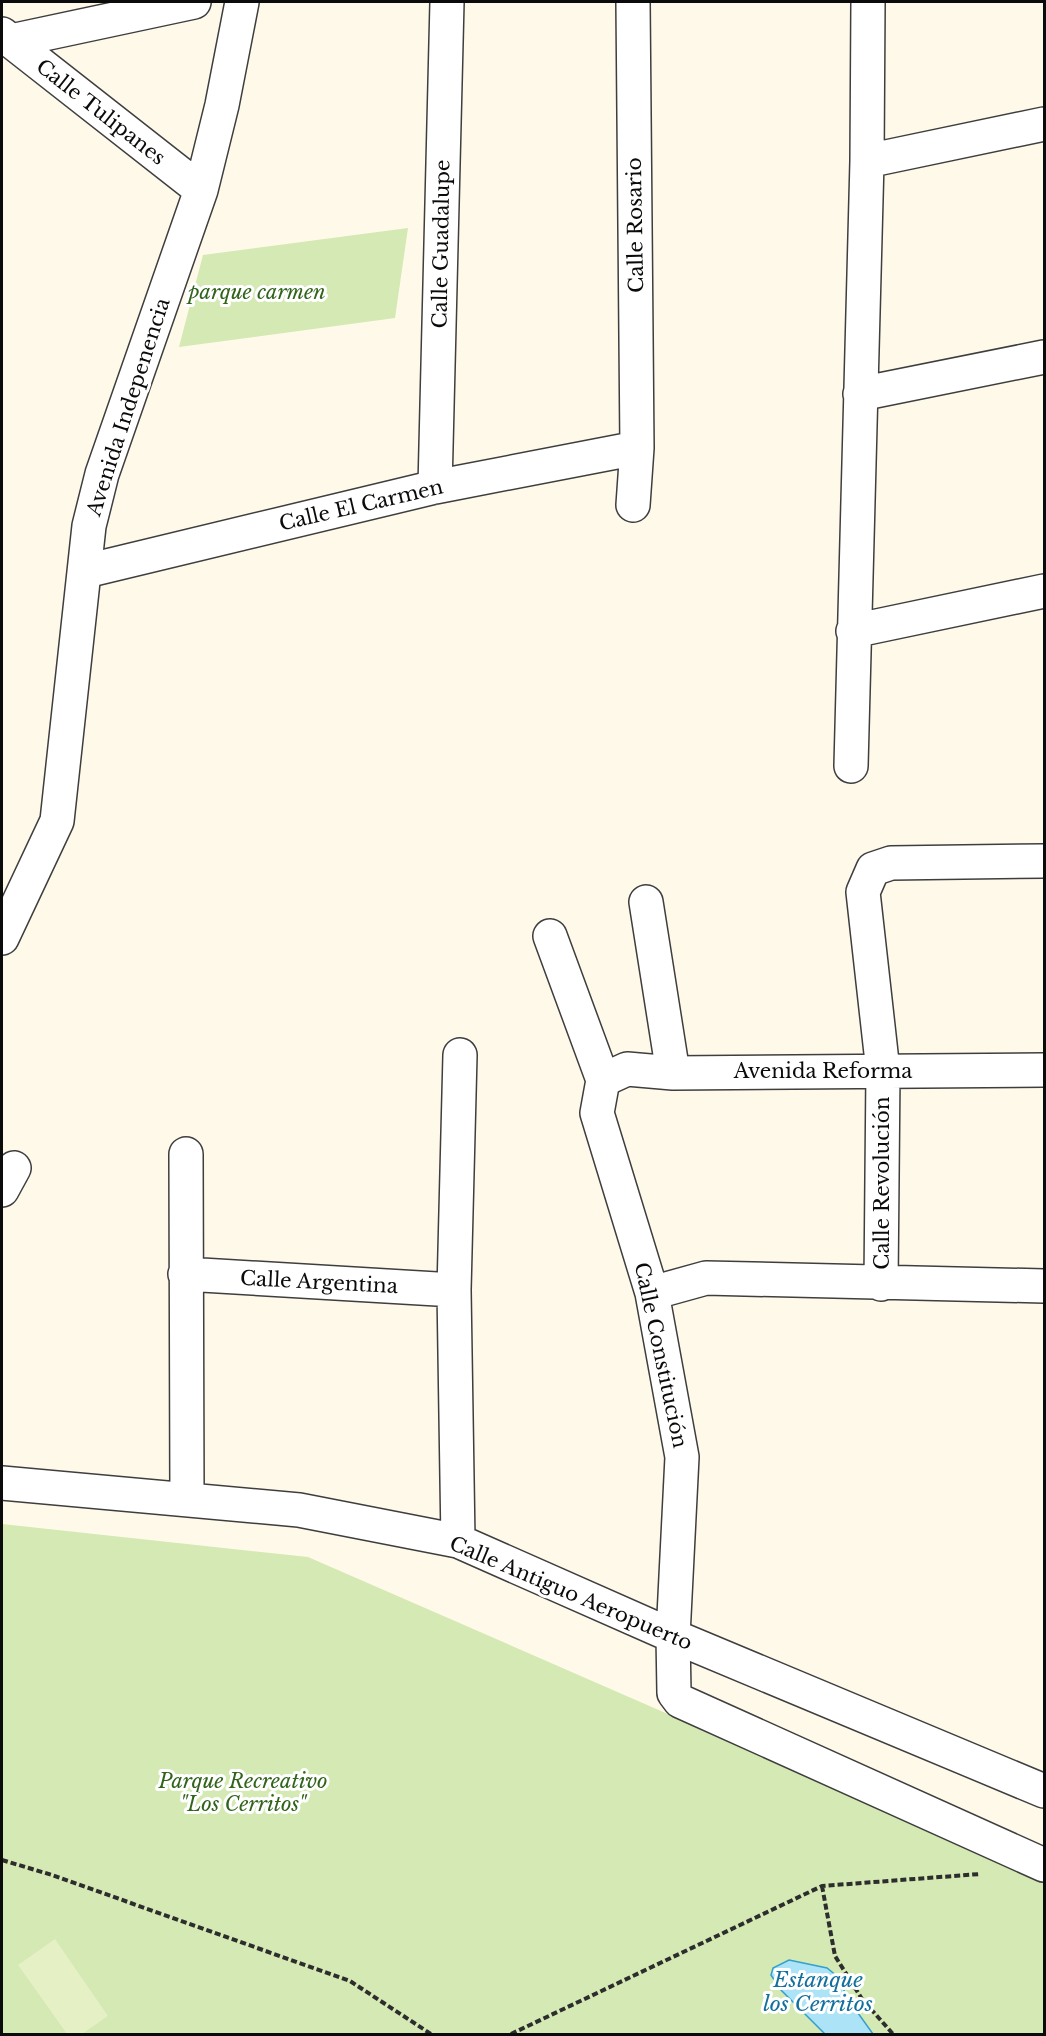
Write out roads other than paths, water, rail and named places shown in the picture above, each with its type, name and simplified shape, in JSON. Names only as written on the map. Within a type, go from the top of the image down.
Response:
[{"type":"street","points":[[6,38],[194,2]]},
{"type":"street","name":"Avenida Indepenencia","points":[[2,938],[57,821],[86,571],[89,526],[102,474],[201,190],[222,105],[242,2]]},
{"type":"street","name":"Calle Guadalupe","points":[[435,488],[447,2]]},
{"type":"street","name":"Calle Rosario","points":[[633,2],[637,448],[633,505]]},
{"type":"street","points":[[851,766],[867,161],[868,2]]},
{"type":"street","name":"Calle Tulipanes","points":[[6,38],[201,190]]},
{"type":"street","points":[[867,161],[1044,124]]},
{"type":"street","points":[[860,394],[1044,357]]},
{"type":"street","name":"Calle El Carmen","points":[[86,571],[435,488],[637,448]]},
{"type":"street","points":[[853,631],[1044,591]]},
{"type":"street","name":"Calle Revolución","points":[[881,1284],[883,1071],[863,892],[873,870],[891,863],[1044,861]]},
{"type":"street","points":[[646,902],[673,1073]]},
{"type":"street","points":[[550,936],[603,1080]]},
{"type":"street","points":[[458,1541],[454,1290],[460,1055]]},
{"type":"street","name":"Avenida Reforma","points":[[603,1080],[627,1069],[673,1073],[1044,1070]]},
{"type":"street","name":"Calle Constitución","points":[[603,1080],[597,1113],[652,1293],[682,1457],[673,1636],[674,1693],[680,1701],[1044,1865]]},
{"type":"street","points":[[186,1154],[184,1274],[187,1499]]},
{"type":"street","name":"Calle Argentina","points":[[184,1274],[454,1290]]},
{"type":"street","points":[[652,1293],[706,1278],[881,1284],[1044,1286]]},
{"type":"street","name":"Calle Antiguo Aeropuerto","points":[[2,1483],[299,1510],[458,1541],[673,1636],[1044,1791]]},
{"type":"water","name":"Estanque los Cerritos","points":[[789,1960],[827,1968],[838,1977],[848,1999],[873,2034],[825,2034],[781,1990],[771,1975],[773,1968]]},
{"type":"park label","name":"parque carmen","points":[[257,292]]},
{"type":"park label","name":"Parque Recreativo \"Los Cerritos\"","points":[[243,1792]]}]
